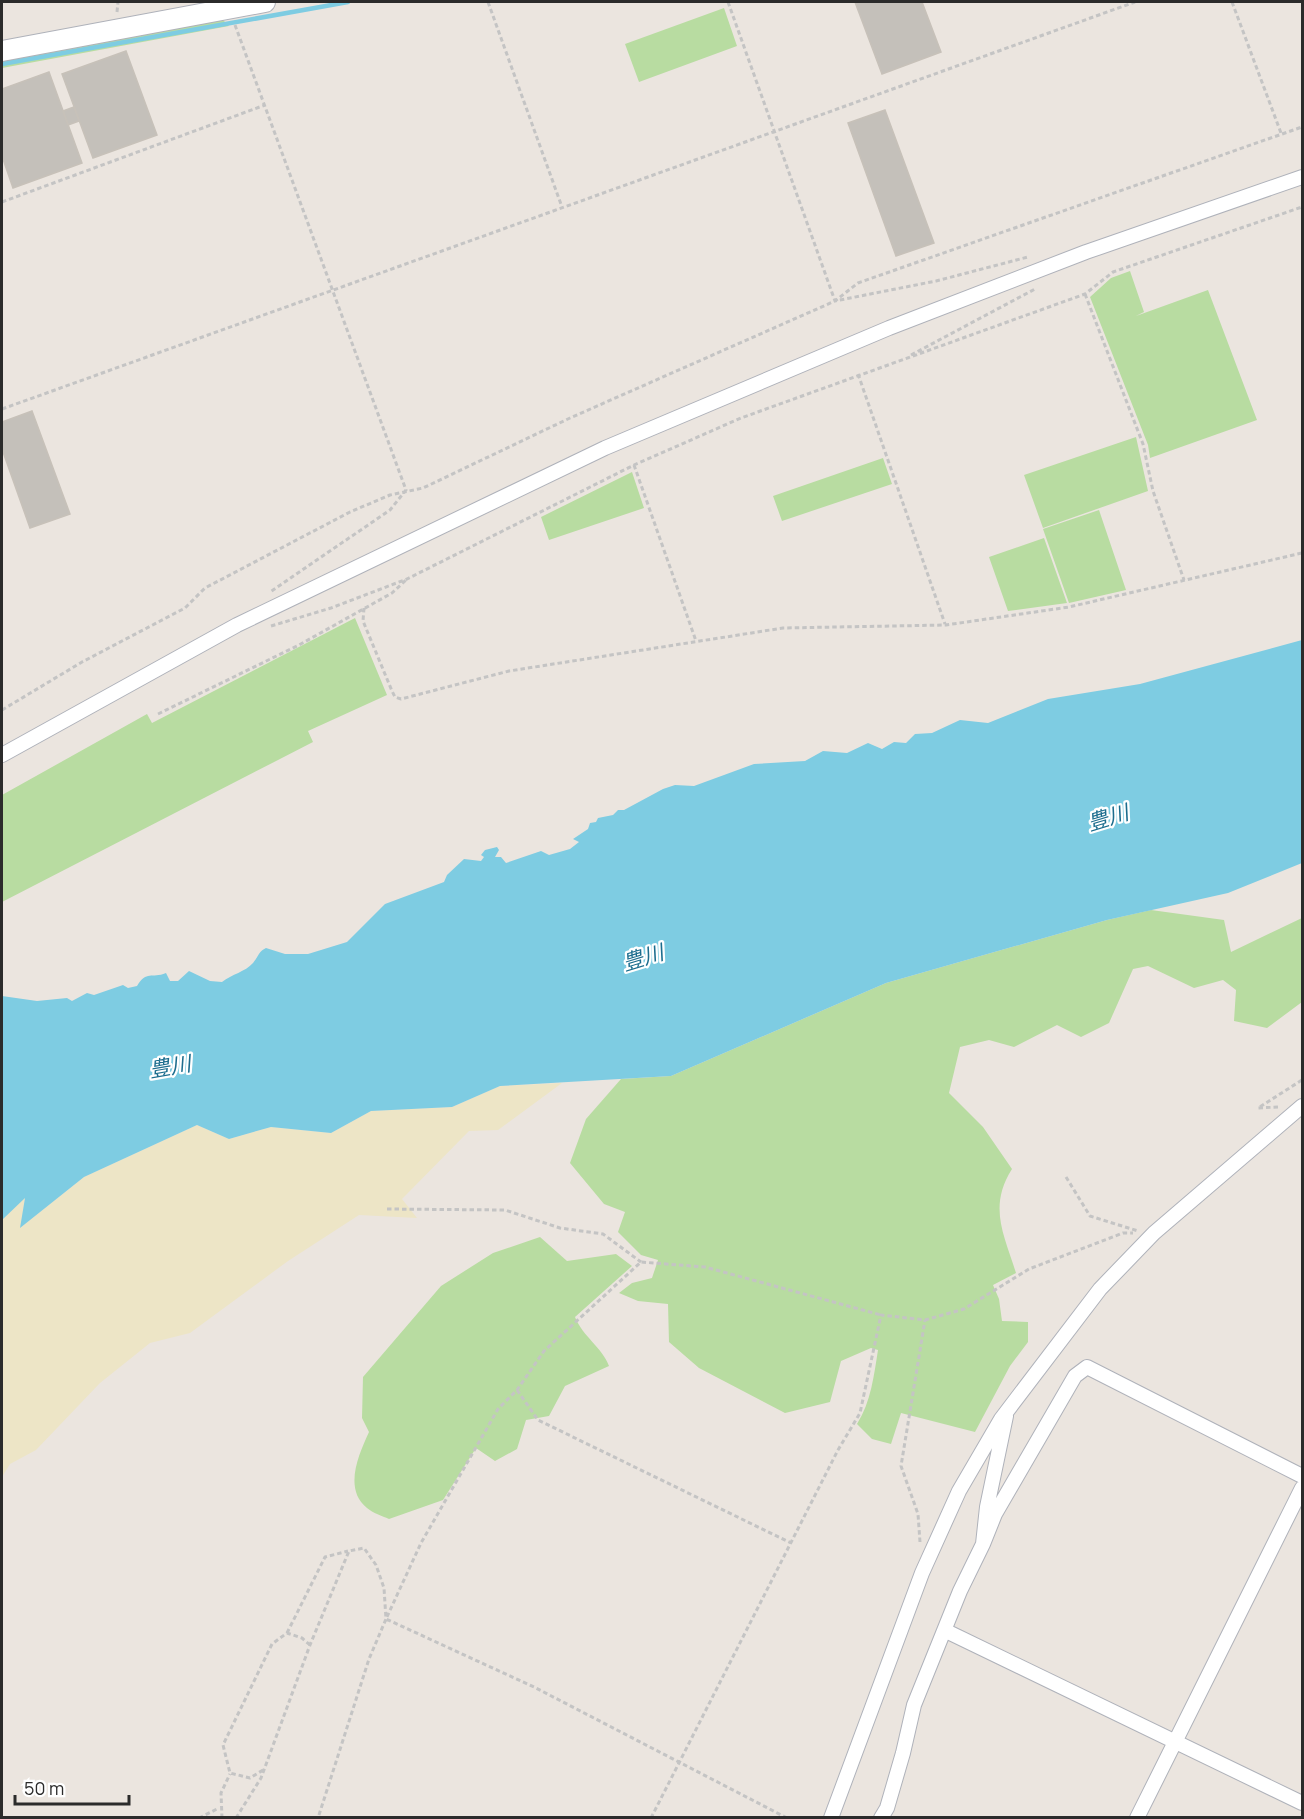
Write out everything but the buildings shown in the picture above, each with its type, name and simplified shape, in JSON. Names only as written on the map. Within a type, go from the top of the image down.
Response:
[{"type":"main road","points":[[2,51],[265,2]]},
{"type":"street","points":[[2,755],[237,625],[605,448],[889,328],[1086,252],[1302,177]]},
{"type":"street","points":[[831,1818],[922,1573],[959,1491],[1007,1411],[1100,1289],[1154,1233],[1302,1106]]},
{"type":"street","points":[[881,1818],[887,1808],[914,1705],[946,1631],[960,1591],[983,1544],[994,1514],[1075,1376],[1087,1367],[1302,1476]]},
{"type":"street","points":[[983,1544],[987,1507],[1007,1411]]},
{"type":"street","points":[[1137,1818],[1302,1488]]},
{"type":"street","points":[[946,1631],[1177,1740],[1302,1803]]},
{"type":"path","points":[[488,2],[562,207]]},
{"type":"path","points":[[728,2],[835,301]]},
{"type":"path","points":[[2,409],[1135,2]]},
{"type":"path","points":[[1232,2],[1281,133]]},
{"type":"path","points":[[235,25],[406,490]]},
{"type":"path","points":[[2,202],[265,105]]},
{"type":"path","points":[[835,301],[858,283],[1302,127]]},
{"type":"path","points":[[331,608],[408,579],[634,465],[741,418],[1085,294],[1113,272],[1302,207]]},
{"type":"path","points":[[2,710],[82,662],[185,608],[205,588],[350,512],[406,490],[423,488],[570,418],[835,301],[936,280],[1037,255]]},
{"type":"path","points":[[902,361],[1040,286]]},
{"type":"path","points":[[1085,294],[1143,444],[1153,491],[1184,580]]},
{"type":"path","points":[[858,374],[946,625]]},
{"type":"path","points":[[634,465],[696,642]]},
{"type":"path","points":[[264,597],[390,510],[406,490]]},
{"type":"path","points":[[364,608],[363,621],[392,691],[395,697],[401,699],[509,671],[783,628],[946,625],[1069,607],[1302,553]]},
{"type":"path","points":[[158,714],[299,645],[392,593],[408,579]]},
{"type":"path","points":[[1302,1080],[1258,1108],[1302,1106]]},
{"type":"path","points":[[387,1209],[505,1210],[560,1228],[603,1234],[641,1262],[705,1267],[758,1284],[881,1316],[925,1320],[964,1309],[1029,1269],[1124,1233],[1145,1233],[1090,1216],[1066,1177]]},
{"type":"path","points":[[318,1818],[369,1659],[421,1543],[479,1439],[498,1410],[517,1390],[544,1351],[641,1262]]},
{"type":"path","points":[[651,1818],[790,1543],[860,1413],[881,1316]]},
{"type":"path","points":[[922,1573],[918,1514],[901,1466],[925,1320]]},
{"type":"path","points":[[517,1390],[538,1420],[790,1543]]},
{"type":"path","points":[[222,1818],[221,1792],[230,1773],[223,1745],[272,1644],[287,1633],[325,1557],[364,1548],[376,1564],[384,1588],[386,1619]]},
{"type":"path","points":[[236,1818],[265,1769],[310,1645],[349,1551]]},
{"type":"path","points":[[386,1619],[534,1687],[787,1818]]},
{"type":"path","points":[[287,1633],[302,1638],[310,1645]]},
{"type":"path","points":[[230,1773],[249,1778],[265,1769]]},
{"type":"path","points":[[199,1818],[220,1808]]},
{"type":"green space","points":[[724,8],[737,46],[639,82],[625,44]]},
{"type":"green space","points":[[221,18],[229,26],[2,68],[2,59]]},
{"type":"green space","points":[[1130,271],[1144,312],[1136,316],[1208,290],[1257,420],[1150,458],[1148,445],[1090,297],[1111,278]]},
{"type":"green space","points":[[1136,437],[1148,491],[1043,528],[1024,475]]},
{"type":"green space","points":[[883,458],[892,484],[782,521],[773,496]]},
{"type":"green space","points":[[632,472],[644,508],[549,540],[541,517]]},
{"type":"green space","points":[[1099,510],[1126,590],[1069,603],[1043,529]]},
{"type":"green space","points":[[1044,538],[1067,603],[1008,611],[989,557]]},
{"type":"green space","points":[[355,618],[387,695],[308,731],[313,742],[2,902],[2,795],[147,714],[152,723]]},
{"type":"green space","points":[[1151,910],[1224,920],[1231,952],[1302,918],[1302,1002],[1267,1028],[1234,1021],[1236,990],[1223,980],[1194,988],[1148,966],[1133,969],[1109,1023],[1081,1037],[1057,1025],[1014,1047],[989,1040],[960,1047],[949,1093],[983,1127],[1012,1169],[1001,1196],[1000,1221],[1016,1273],[993,1285],[999,1299],[1002,1321],[1028,1322],[1028,1342],[1010,1366],[975,1432],[901,1413],[891,1444],[872,1439],[857,1424],[866,1407],[873,1379],[878,1350],[871,1348],[841,1361],[830,1402],[785,1413],[699,1368],[669,1342],[668,1304],[638,1301],[619,1293],[632,1283],[652,1278],[658,1260],[641,1255],[618,1232],[625,1212],[604,1204],[570,1163],[586,1119],[621,1079],[671,1076],[886,983],[1107,920]]},
{"type":"green space","points":[[540,1237],[567,1261],[616,1254],[632,1266],[575,1317],[609,1366],[565,1386],[549,1416],[526,1420],[517,1449],[495,1461],[476,1448],[443,1500],[389,1519],[367,1508],[360,1500],[354,1481],[361,1450],[369,1432],[362,1418],[363,1377],[441,1286],[493,1253]]},
{"type":"sand","points":[[562,1083],[498,1130],[469,1131],[402,1199],[417,1218],[359,1215],[288,1261],[190,1333],[150,1343],[100,1383],[36,1450],[10,1464],[2,1477],[2,1220],[25,1197],[21,1227],[84,1177],[197,1125],[229,1139],[271,1127],[331,1133],[371,1111],[452,1107],[500,1086]]},
{"type":"water","name":"豊川","points":[[1302,640],[1302,863],[1228,893],[1107,920],[886,983],[671,1076],[500,1086],[452,1107],[371,1111],[331,1133],[271,1127],[229,1139],[197,1125],[84,1177],[20,1228],[25,1198],[2,1220],[2,996],[37,1001],[67,998],[72,1001],[87,993],[94,995],[123,985],[128,988],[137,986],[144,978],[150,976],[166,973],[170,981],[178,981],[189,971],[210,981],[222,982],[250,966],[260,952],[266,948],[285,954],[308,954],[347,942],[385,904],[444,882],[447,875],[464,859],[481,861],[484,857],[481,855],[485,850],[497,847],[499,850],[495,857],[501,857],[506,863],[541,851],[549,855],[570,849],[579,842],[573,839],[588,829],[590,823],[596,822],[598,818],[613,815],[618,810],[624,810],[675,785],[694,786],[754,764],[805,761],[823,751],[847,753],[868,743],[882,749],[894,742],[906,743],[915,734],[932,733],[960,720],[988,723],[1048,699],[1140,684]]},
{"type":"waterway","points":[[2,64],[348,2]]}]
